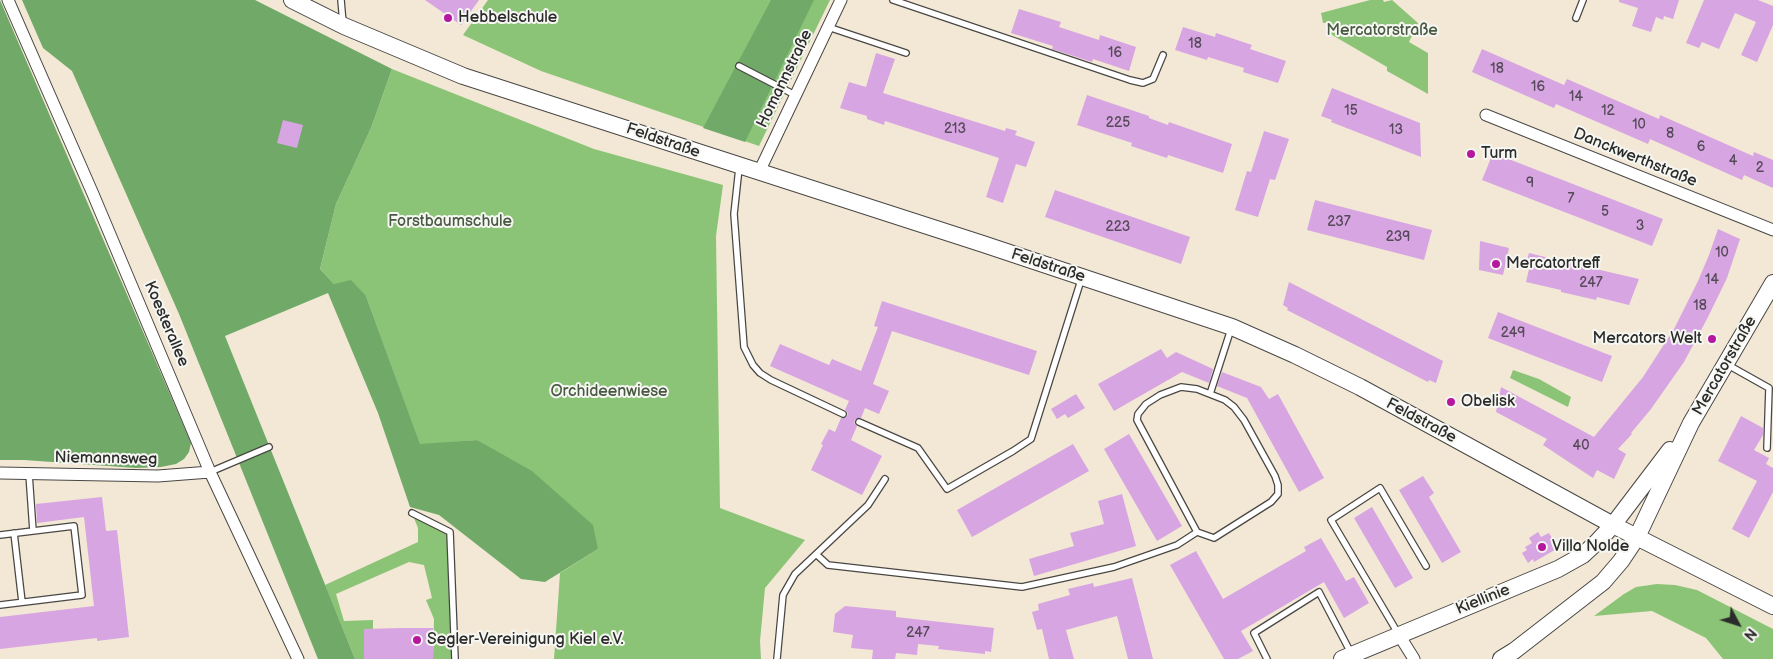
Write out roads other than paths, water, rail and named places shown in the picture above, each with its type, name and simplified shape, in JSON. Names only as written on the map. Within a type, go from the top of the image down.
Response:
[{"type":"street","name":"Koesterallee","points":[[8,0],[93,194],[210,472],[298,659]]},
{"type":"street","name":"Feldstraße","points":[[292,0],[344,26],[463,76],[1232,327],[1296,355],[1360,387],[1613,525],[1773,606]]},
{"type":"street","name":"Homannstraße","points":[[759,172],[842,0]]},
{"type":"street","name":"Danckwerthstraße","points":[[1486,115],[1773,230]]},
{"type":"street","name":"Mercatorstraße","points":[[1637,537],[1691,423],[1773,283]]},
{"type":"street","name":"Mercatorstraße","points":[[1613,525],[1691,423]]},
{"type":"street","name":"Niemannsweg","points":[[0,473],[158,476],[210,472]]},
{"type":"street","name":"Kiellinie","points":[[1347,657],[1558,569],[1583,555],[1613,525]]},
{"type":"street","points":[[1501,659],[1603,582],[1621,561],[1637,537]]},
{"type":"street","points":[[1399,635],[1414,659]]},
{"type":"lane","points":[[341,0],[344,26]]},
{"type":"lane","points":[[893,0],[1143,83],[1154,79],[1163,55]]},
{"type":"lane","points":[[1576,18],[1583,0]]},
{"type":"lane","points":[[828,27],[906,53]]},
{"type":"lane","points":[[740,66],[795,95]]},
{"type":"lane","points":[[739,166],[734,214],[744,347],[752,365],[760,373],[843,414]]},
{"type":"lane","points":[[859,422],[918,448],[947,489],[1013,451],[1031,439],[1082,277]]},
{"type":"lane","points":[[1210,394],[1232,327]]},
{"type":"lane","points":[[1726,364],[1769,388],[1767,448]]},
{"type":"lane","points":[[1181,387],[1197,389],[1230,403],[1244,420],[1275,476],[1278,485],[1278,494],[1272,502],[1214,538],[1197,532],[1137,420],[1138,414],[1146,404],[1181,387]]},
{"type":"lane","points":[[210,472],[269,447]]},
{"type":"lane","points":[[29,474],[34,531]]},
{"type":"lane","points":[[777,659],[783,596],[795,574],[868,505],[885,479]]},
{"type":"lane","points":[[1399,635],[1331,520],[1380,488],[1426,566]]},
{"type":"lane","points":[[412,513],[450,532],[456,659]]},
{"type":"lane","points":[[0,535],[74,526],[82,595],[0,605]]},
{"type":"lane","points":[[817,555],[828,565],[1022,587],[1114,567],[1178,544],[1197,532]]},
{"type":"lane","points":[[14,533],[22,602]]},
{"type":"lane","points":[[1267,659],[1254,633],[1319,592],[1347,657]]},
{"type":"place","name":"Hebbelschule","points":[[448,18]]},
{"type":"place","name":"Turm","points":[[1471,154]]},
{"type":"place","name":"Mercatortreff","points":[[1496,264]]},
{"type":"place","name":"Mercators Welt","points":[[1712,339]]},
{"type":"place","name":"Obelisk","points":[[1451,402]]},
{"type":"place","name":"Villa Nolde","points":[[1542,547]]},
{"type":"place","name":"Segler-Vereinigung Kiel e.V.","points":[[417,640]]},
{"type":"park label","name":"Forstbaumschule","points":[[450,222]]},
{"type":"park label","name":"Orchideenwiese","points":[[609,392]]}]
